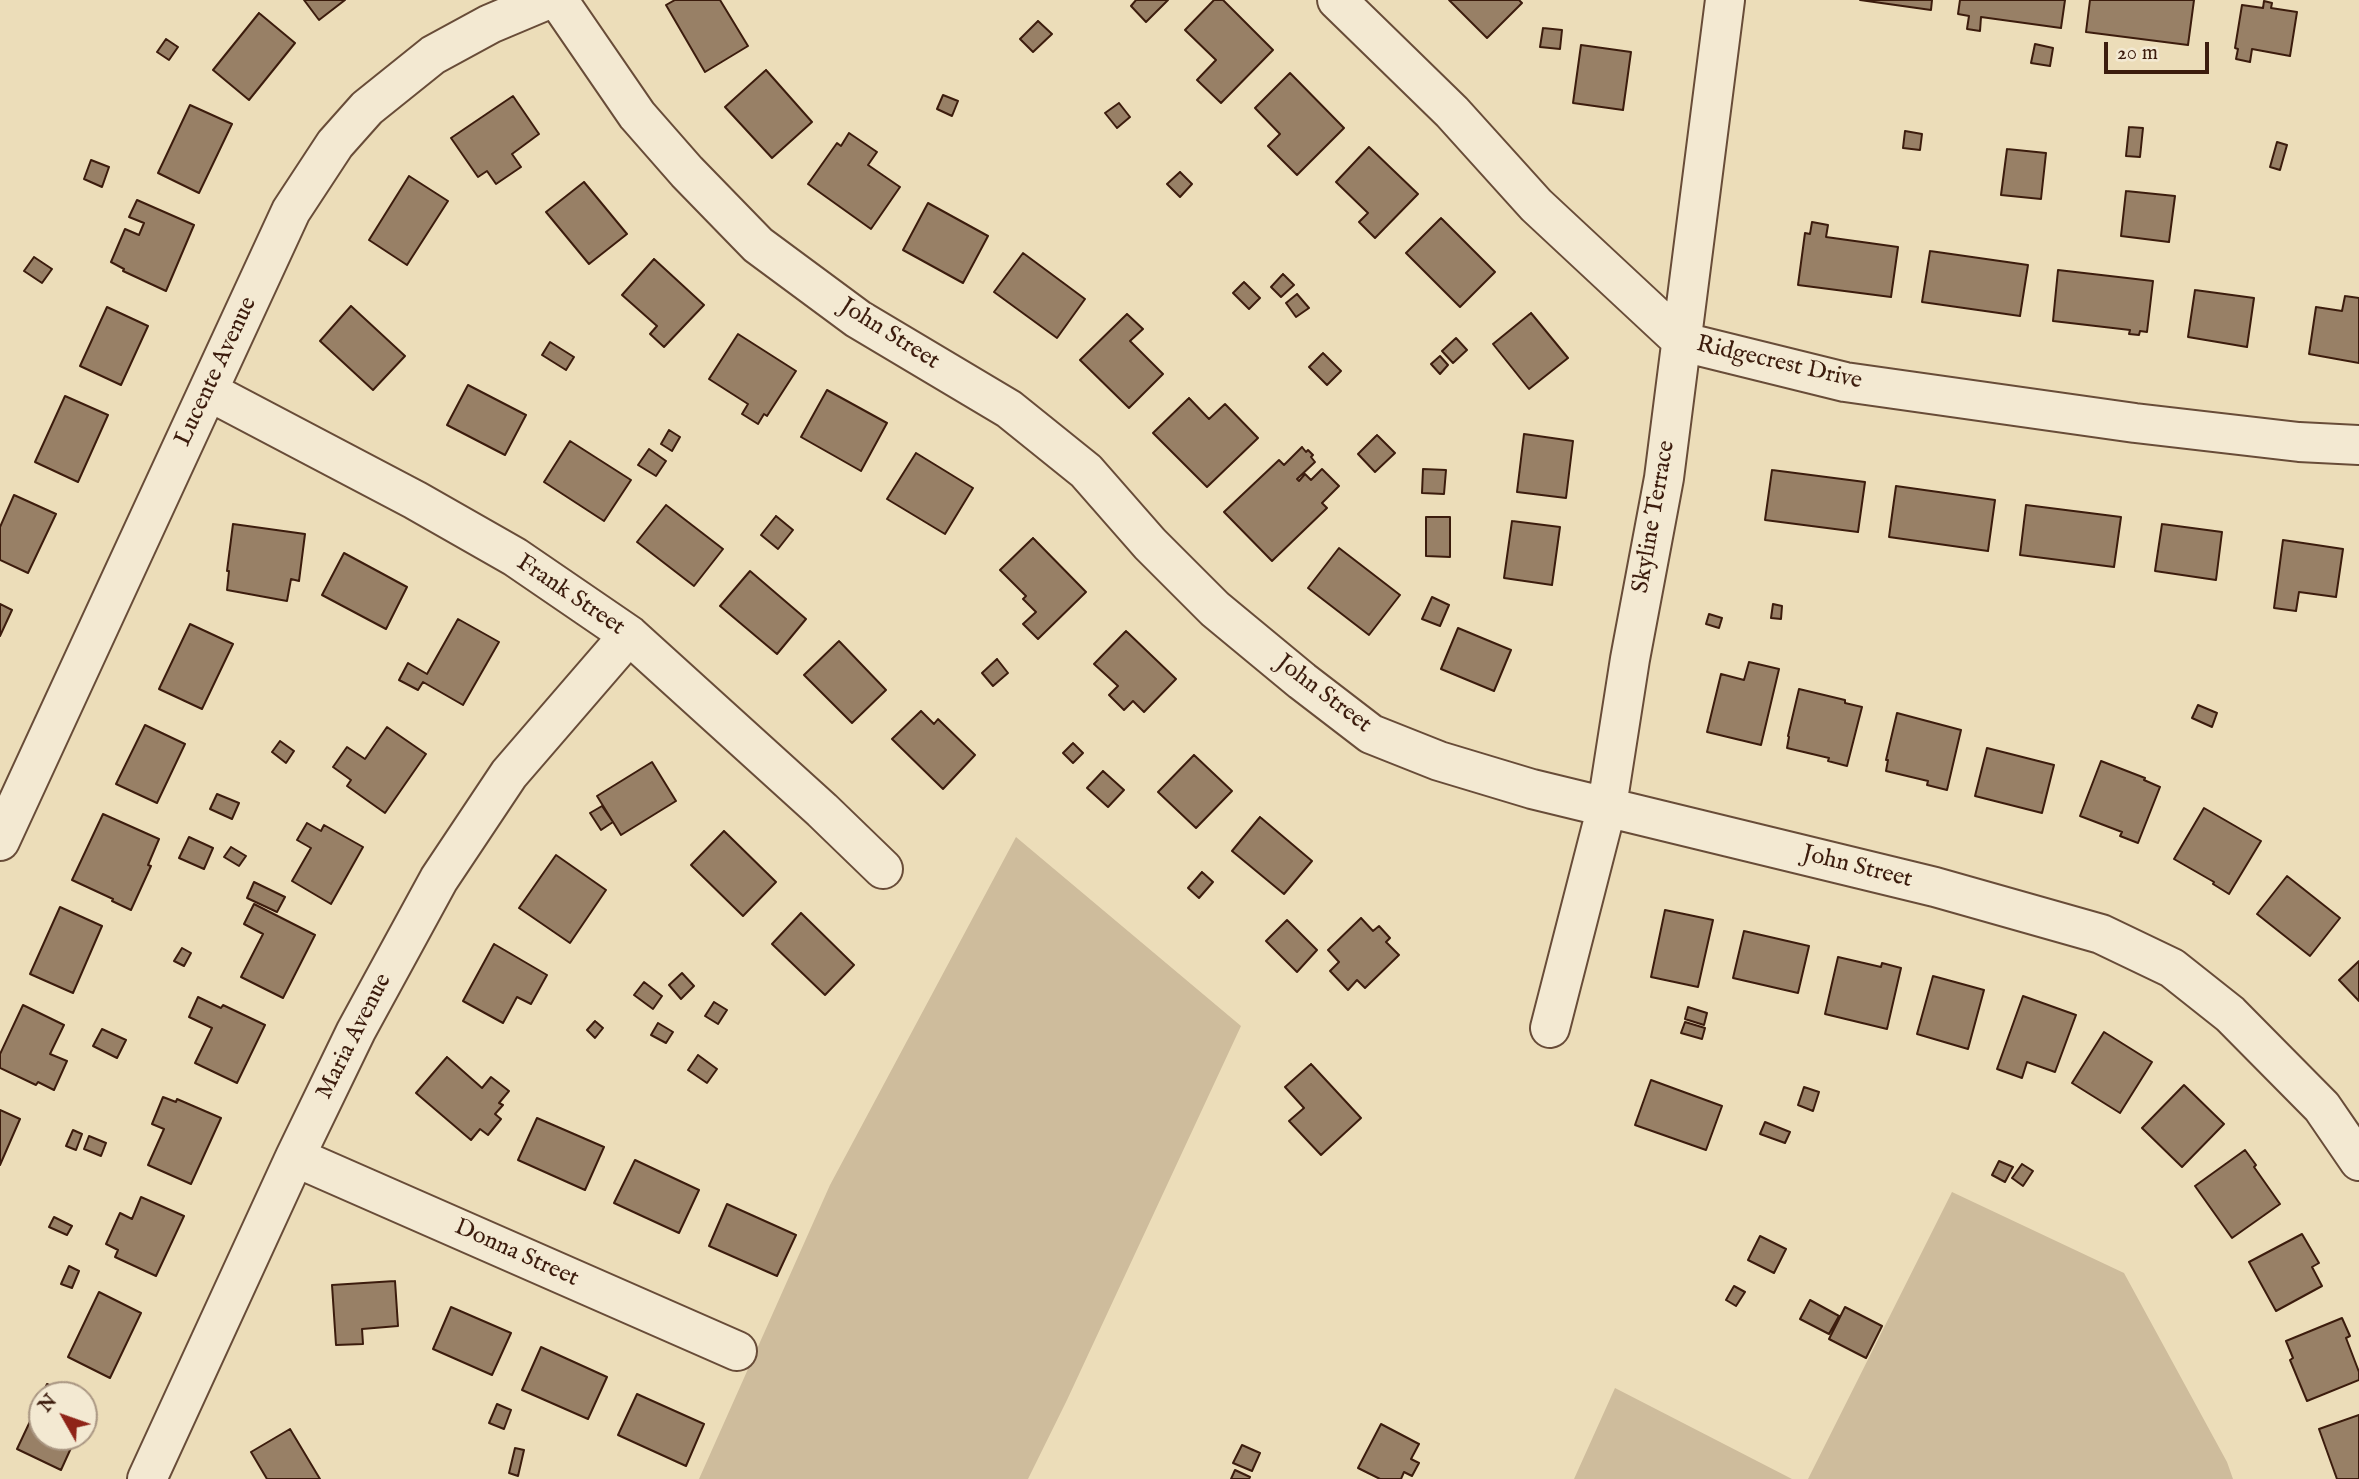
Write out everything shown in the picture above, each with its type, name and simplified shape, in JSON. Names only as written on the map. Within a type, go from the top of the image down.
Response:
[{"type":"street","name":"Lucente Avenue","points":[[0,841],[292,211],[335,144],[367,108],[433,55],[490,24],[547,0]]},
{"type":"street","name":"John Street","points":[[558,0],[637,115],[687,172],[758,245],[858,319],[1009,409],[1086,471],[1150,544],[1215,609],[1371,734],[1439,761],[1532,789],[1935,887],[2101,934],[2172,968],[2230,1014],[2322,1107],[2359,1161]]},
{"type":"street","name":"Ridgecrest Drive","points":[[1338,0],[1452,112],[1536,205],[1683,342],[1845,382],[2148,425],[2299,442],[2359,445]]},
{"type":"street","name":"Skyline Terrace","points":[[1550,1028],[1607,806],[1630,659],[1664,478],[1725,0]]},
{"type":"street","name":"Frank Street","points":[[208,391],[415,500],[515,557],[629,635],[883,869]]},
{"type":"street","name":"Maria Avenue","points":[[147,1479],[356,1031],[439,879],[509,774],[629,635]]},
{"type":"street","name":"Donna Street","points":[[295,1157],[737,1351]]},
{"type":"shaded area","points":[[1016,837],[1241,1026],[1028,1479],[699,1479],[830,1185]]},
{"type":"shaded area","points":[[1952,1192],[2124,1273],[2227,1462],[2233,1479],[1808,1479]]},
{"type":"shaded area","points":[[1615,1388],[1792,1479],[1574,1479]]},
{"type":"building","points":[[304,0],[345,0],[319,20]]},
{"type":"building","points":[[675,0],[720,0],[748,46],[705,72],[666,5]]},
{"type":"building","points":[[1136,0],[1168,0],[1146,22],[1131,6]]},
{"type":"building","points":[[1214,0],[1223,0],[1273,50],[1221,103],[1197,80],[1216,60],[1185,30]]},
{"type":"building","points":[[1449,0],[1519,0],[1522,3],[1487,38]]},
{"type":"building","points":[[1860,0],[1932,0],[1931,10]]},
{"type":"building","points":[[1960,0],[2065,0],[2061,28],[1981,17],[1980,31],[1967,29],[1969,16],[1958,14]]},
{"type":"building","points":[[2090,0],[2194,0],[2188,45],[2086,32]]},
{"type":"building","points":[[2264,1],[2272,3],[2271,8],[2297,12],[2290,56],[2252,49],[2250,62],[2236,59],[2238,49],[2235,48],[2242,5],[2263,8]]},
{"type":"building","points":[[259,13],[295,43],[249,100],[213,70]]},
{"type":"building","points":[[1038,21],[1052,34],[1033,52],[1020,39]]},
{"type":"building","points":[[1543,28],[1562,30],[1560,49],[1540,47]]},
{"type":"building","points":[[166,39],[178,47],[169,60],[157,52]]},
{"type":"building","points":[[2035,44],[2053,48],[2050,66],[2031,63]]},
{"type":"building","points":[[1581,45],[1631,52],[1623,110],[1573,103]]},
{"type":"building","points":[[766,70],[812,122],[772,158],[725,107]]},
{"type":"building","points":[[1290,73],[1344,128],[1297,175],[1268,146],[1280,134],[1255,108]]},
{"type":"building","points":[[943,95],[958,101],[952,116],[937,109]]},
{"type":"building","points":[[513,96],[539,134],[512,154],[521,167],[496,184],[487,171],[478,177],[451,138]]},
{"type":"building","points":[[1119,103],[1130,117],[1117,128],[1105,113]]},
{"type":"building","points":[[190,105],[232,124],[199,193],[158,173]]},
{"type":"building","points":[[2129,127],[2143,128],[2140,157],[2126,156]]},
{"type":"building","points":[[1905,131],[1922,134],[1920,150],[1903,148]]},
{"type":"building","points":[[849,133],[877,152],[868,165],[900,187],[871,229],[808,184],[837,143],[841,146]]},
{"type":"building","points":[[2277,142],[2287,145],[2280,170],[2270,167]]},
{"type":"building","points":[[1369,147],[1418,194],[1375,238],[1359,222],[1368,213],[1336,182]]},
{"type":"building","points":[[2007,149],[2046,153],[2041,199],[2001,195]]},
{"type":"building","points":[[91,160],[109,167],[102,187],[84,179]]},
{"type":"building","points":[[1180,172],[1192,184],[1180,197],[1167,184]]},
{"type":"building","points":[[409,176],[448,201],[407,265],[369,240]]},
{"type":"building","points":[[584,182],[627,234],[589,264],[546,212]]},
{"type":"building","points":[[2126,191],[2175,196],[2169,242],[2121,236]]},
{"type":"building","points":[[137,200],[194,225],[166,291],[123,271],[124,269],[111,262],[125,229],[139,235],[144,223],[129,217]]},
{"type":"building","points":[[928,203],[988,236],[963,283],[903,250]]},
{"type":"building","points":[[1441,218],[1495,272],[1460,307],[1406,253]]},
{"type":"building","points":[[1812,222],[1828,225],[1826,237],[1898,247],[1891,297],[1798,285],[1805,233],[1810,234]]},
{"type":"building","points":[[1930,251],[2028,265],[2020,316],[1922,302]]},
{"type":"building","points":[[1023,253],[1085,299],[1057,338],[994,292]]},
{"type":"building","points":[[34,257],[52,269],[42,283],[24,271]]},
{"type":"building","points":[[654,259],[704,305],[664,347],[650,334],[657,326],[622,295]]},
{"type":"building","points":[[2058,270],[2153,281],[2147,332],[2129,334],[2130,330],[2053,321]]},
{"type":"building","points":[[1283,274],[1294,285],[1281,297],[1271,287]]},
{"type":"building","points":[[1244,282],[1260,298],[1249,309],[1233,293]]},
{"type":"building","points":[[2195,290],[2254,298],[2247,347],[2188,337]]},
{"type":"building","points":[[1297,294],[1309,308],[1296,317],[1286,303]]},
{"type":"building","points":[[2345,296],[2359,298],[2359,363],[2309,354],[2316,307],[2342,311]]},
{"type":"building","points":[[351,306],[405,356],[373,390],[320,341]]},
{"type":"building","points":[[107,307],[148,326],[121,385],[80,366]]},
{"type":"building","points":[[1531,313],[1568,358],[1529,389],[1493,344]]},
{"type":"building","points":[[1127,314],[1143,329],[1130,341],[1163,374],[1129,408],[1080,360]]},
{"type":"building","points":[[738,334],[796,371],[767,416],[764,414],[758,424],[742,414],[748,404],[709,379]]},
{"type":"building","points":[[1456,338],[1467,350],[1453,363],[1442,351]]},
{"type":"building","points":[[550,342],[574,357],[566,370],[542,355]]},
{"type":"building","points":[[1323,353],[1341,371],[1327,385],[1309,367]]},
{"type":"building","points":[[1440,356],[1448,365],[1440,374],[1431,364]]},
{"type":"building","points":[[468,385],[526,415],[505,455],[447,425]]},
{"type":"building","points":[[827,390],[887,423],[861,471],[801,437]]},
{"type":"building","points":[[65,396],[108,415],[78,482],[35,462]]},
{"type":"building","points":[[1189,398],[1209,419],[1225,404],[1258,438],[1207,487],[1153,433]]},
{"type":"building","points":[[669,430],[680,437],[672,451],[661,444]]},
{"type":"building","points":[[1524,434],[1573,441],[1566,498],[1517,492]]},
{"type":"building","points":[[1377,435],[1395,453],[1375,472],[1358,454]]},
{"type":"building","points":[[570,441],[631,480],[604,521],[544,482]]},
{"type":"building","points":[[1302,447],[1313,455],[1311,457],[1315,462],[1297,479],[1299,481],[1305,474],[1311,480],[1322,469],[1339,486],[1322,503],[1327,508],[1272,561],[1224,512],[1279,460],[1284,465]]},
{"type":"building","points":[[649,449],[666,461],[656,476],[638,465]]},
{"type":"building","points":[[916,453],[973,488],[945,534],[887,499]]},
{"type":"building","points":[[1423,469],[1446,470],[1444,494],[1422,493]]},
{"type":"building","points":[[1772,470],[1865,482],[1858,532],[1765,520]]},
{"type":"building","points":[[1896,486],[1995,500],[1988,551],[1889,537]]},
{"type":"building","points":[[14,495],[56,514],[28,573],[0,560],[0,527]]},
{"type":"building","points":[[666,505],[723,549],[694,586],[637,542]]},
{"type":"building","points":[[2026,505],[2121,517],[2114,567],[2020,555]]},
{"type":"building","points":[[776,516],[793,530],[778,549],[761,535]]},
{"type":"building","points":[[1426,517],[1450,517],[1450,557],[1426,556]]},
{"type":"building","points":[[1512,521],[1560,527],[1552,585],[1504,578]]},
{"type":"building","points":[[233,524],[305,534],[299,581],[291,579],[287,601],[227,590]]},
{"type":"building","points":[[2162,524],[2222,532],[2216,580],[2155,571]]},
{"type":"building","points":[[1033,538],[1086,592],[1038,639],[1023,624],[1036,612],[1023,599],[1026,596],[1000,570]]},
{"type":"building","points":[[2283,540],[2343,549],[2336,597],[2299,592],[2296,611],[2274,608]]},
{"type":"building","points":[[1339,548],[1400,595],[1369,635],[1308,588]]},
{"type":"building","points":[[344,553],[407,587],[386,629],[322,595]]},
{"type":"building","points":[[750,571],[806,619],[777,654],[720,606]]},
{"type":"building","points":[[1432,597],[1449,605],[1440,626],[1422,619]]},
{"type":"building","points":[[0,604],[12,610],[0,636]]},
{"type":"building","points":[[1773,604],[1782,606],[1781,619],[1771,618]]},
{"type":"building","points":[[1709,614],[1722,618],[1719,628],[1706,624]]},
{"type":"building","points":[[458,619],[499,642],[463,705],[423,682],[418,690],[399,680],[408,663],[427,674]]},
{"type":"building","points":[[190,624],[233,644],[202,709],[159,689]]},
{"type":"building","points":[[1458,628],[1511,650],[1494,691],[1441,669]]},
{"type":"building","points":[[1126,631],[1176,679],[1144,712],[1133,701],[1124,710],[1109,695],[1118,686],[1094,664]]},
{"type":"building","points":[[839,641],[886,690],[852,723],[804,675]]},
{"type":"building","points":[[997,659],[1008,673],[993,686],[982,673]]},
{"type":"building","points":[[1749,662],[1779,669],[1761,745],[1707,732],[1721,674],[1744,680]]},
{"type":"building","points":[[1799,689],[1862,707],[1847,766],[1828,761],[1829,758],[1787,748]]},
{"type":"building","points":[[2198,705],[2217,713],[2212,727],[2192,718]]},
{"type":"building","points":[[921,711],[934,724],[938,719],[975,755],[943,789],[892,739]]},
{"type":"building","points":[[1897,713],[1961,730],[1947,790],[1927,785],[1928,781],[1886,771]]},
{"type":"building","points":[[145,725],[185,744],[157,803],[116,784]]},
{"type":"building","points":[[387,727],[426,754],[385,813],[347,786],[351,780],[333,767],[347,747],[365,759]]},
{"type":"building","points":[[280,741],[294,751],[286,763],[272,752]]},
{"type":"building","points":[[1073,743],[1083,753],[1073,763],[1063,753]]},
{"type":"building","points":[[1987,748],[2054,765],[2042,813],[1975,796]]},
{"type":"building","points":[[1194,755],[1232,791],[1196,828],[1158,792]]},
{"type":"building","points":[[2101,761],[2145,778],[2144,780],[2160,787],[2138,843],[2120,836],[2122,832],[2080,816]]},
{"type":"building","points":[[652,762],[676,801],[621,835],[597,796]]},
{"type":"building","points":[[1103,771],[1124,790],[1108,807],[1087,788]]},
{"type":"building","points":[[217,794],[239,803],[232,819],[210,809]]},
{"type":"building","points":[[602,806],[613,822],[601,830],[590,813]]},
{"type":"building","points":[[2204,808],[2261,841],[2229,894],[2174,859]]},
{"type":"building","points":[[103,814],[159,839],[148,865],[151,866],[131,910],[72,880]]},
{"type":"building","points":[[1260,817],[1312,861],[1284,894],[1232,851]]},
{"type":"building","points":[[307,823],[321,831],[324,825],[363,847],[331,904],[292,881],[311,848],[297,840]]},
{"type":"building","points":[[724,831],[776,882],[743,916],[691,865]]},
{"type":"building","points":[[189,837],[213,848],[204,869],[179,858]]},
{"type":"building","points":[[231,847],[246,856],[239,866],[224,857]]},
{"type":"building","points":[[556,855],[606,890],[570,943],[519,908]]},
{"type":"building","points":[[1202,872],[1213,882],[1199,898],[1188,888]]},
{"type":"building","points":[[2287,876],[2340,918],[2310,956],[2257,914]]},
{"type":"building","points":[[254,882],[285,897],[277,912],[247,898]]},
{"type":"building","points":[[254,904],[315,935],[283,998],[241,977],[263,934],[244,924]]},
{"type":"building","points":[[60,907],[102,926],[73,993],[30,974]]},
{"type":"building","points":[[1665,910],[1713,920],[1698,987],[1651,977]]},
{"type":"building","points":[[801,913],[854,965],[825,995],[772,944]]},
{"type":"building","points":[[1361,918],[1373,931],[1379,926],[1390,938],[1386,942],[1399,955],[1365,988],[1357,980],[1348,990],[1330,971],[1339,962],[1328,950]]},
{"type":"building","points":[[1287,920],[1317,950],[1297,972],[1266,941]]},
{"type":"building","points":[[1744,931],[1809,946],[1798,993],[1733,978]]},
{"type":"building","points":[[494,944],[547,975],[531,1004],[517,997],[503,1023],[463,1001]]},
{"type":"building","points":[[182,948],[191,953],[184,966],[174,961]]},
{"type":"building","points":[[1838,957],[1881,967],[1882,963],[1901,968],[1887,1029],[1825,1014]]},
{"type":"building","points":[[2359,961],[2359,1001],[2339,980]]},
{"type":"building","points":[[682,973],[694,986],[681,999],[669,985]]},
{"type":"building","points":[[1933,976],[1984,990],[1968,1049],[1917,1034]]},
{"type":"building","points":[[644,982],[662,996],[653,1009],[634,995]]},
{"type":"building","points":[[2023,996],[2076,1015],[2055,1072],[2027,1062],[2022,1078],[1997,1069]]},
{"type":"building","points":[[198,997],[221,1008],[223,1005],[265,1025],[237,1083],[195,1063],[212,1028],[189,1017]]},
{"type":"building","points":[[714,1002],[727,1010],[718,1024],[705,1016]]},
{"type":"building","points":[[23,1005],[64,1025],[50,1054],[67,1061],[54,1090],[38,1082],[36,1085],[0,1068],[0,1054]]},
{"type":"building","points":[[1688,1007],[1707,1013],[1704,1025],[1685,1019]]},
{"type":"building","points":[[595,1021],[603,1028],[595,1038],[587,1030]]},
{"type":"building","points":[[1685,1022],[1705,1028],[1702,1039],[1681,1033]]},
{"type":"building","points":[[658,1023],[673,1032],[666,1043],[651,1035]]},
{"type":"building","points":[[102,1029],[126,1040],[117,1058],[93,1046]]},
{"type":"building","points":[[2104,1032],[2152,1062],[2120,1113],[2072,1083]]},
{"type":"building","points":[[698,1055],[717,1069],[707,1083],[688,1070]]},
{"type":"building","points":[[447,1057],[482,1088],[491,1077],[509,1091],[499,1103],[503,1105],[495,1114],[501,1119],[488,1135],[480,1129],[471,1140],[416,1093]]},
{"type":"building","points":[[1311,1064],[1361,1118],[1321,1155],[1289,1121],[1304,1108],[1285,1087]]},
{"type":"building","points":[[1651,1080],[1722,1106],[1706,1150],[1635,1125]]},
{"type":"building","points":[[2184,1085],[2224,1124],[2182,1167],[2142,1128]]},
{"type":"building","points":[[1804,1087],[1819,1092],[1813,1111],[1798,1105]]},
{"type":"building","points":[[163,1097],[176,1102],[177,1099],[221,1118],[191,1184],[148,1165],[164,1129],[152,1124]]},
{"type":"building","points":[[0,1110],[20,1119],[0,1165]]},
{"type":"building","points":[[537,1118],[604,1147],[585,1190],[518,1160]]},
{"type":"building","points":[[1765,1122],[1790,1132],[1785,1143],[1760,1134]]},
{"type":"building","points":[[73,1130],[82,1134],[76,1150],[66,1146]]},
{"type":"building","points":[[89,1136],[106,1143],[101,1156],[84,1149]]},
{"type":"building","points":[[2245,1150],[2280,1204],[2232,1238],[2195,1186]]},
{"type":"building","points":[[635,1160],[699,1190],[679,1233],[614,1203]]},
{"type":"building","points":[[1999,1161],[2013,1167],[2005,1182],[1992,1175]]},
{"type":"building","points":[[2022,1164],[2033,1171],[2023,1186],[2012,1178]]},
{"type":"building","points":[[141,1197],[184,1216],[156,1276],[115,1257],[118,1250],[106,1244],[120,1213],[132,1219]]},
{"type":"building","points":[[727,1204],[796,1235],[777,1276],[709,1246]]},
{"type":"building","points":[[54,1217],[72,1226],[67,1235],[49,1227]]},
{"type":"building","points":[[2302,1234],[2319,1263],[2312,1267],[2322,1286],[2276,1311],[2249,1262]]},
{"type":"building","points":[[1760,1236],[1786,1249],[1774,1273],[1748,1260]]},
{"type":"building","points":[[69,1266],[79,1271],[72,1288],[61,1284]]},
{"type":"building","points":[[395,1281],[398,1326],[362,1329],[363,1344],[336,1345],[332,1285]]},
{"type":"building","points":[[1734,1286],[1745,1292],[1736,1306],[1726,1300]]},
{"type":"building","points":[[99,1292],[141,1313],[110,1378],[68,1357]]},
{"type":"building","points":[[1810,1300],[1839,1316],[1829,1334],[1800,1319]]},
{"type":"building","points":[[451,1307],[511,1333],[492,1375],[433,1349]]},
{"type":"building","points":[[1845,1307],[1882,1326],[1866,1358],[1829,1339]]},
{"type":"building","points":[[2342,1318],[2350,1336],[2346,1338],[2359,1372],[2359,1380],[2307,1401],[2290,1360],[2293,1358],[2286,1341]]},
{"type":"building","points":[[541,1347],[607,1377],[588,1419],[522,1390]]},
{"type":"building","points":[[637,1394],[704,1424],[686,1466],[618,1435]]},
{"type":"building","points":[[497,1404],[511,1410],[504,1429],[489,1423]]},
{"type":"building","points":[[2359,1415],[2359,1479],[2337,1479],[2319,1429]]},
{"type":"building","points":[[1381,1424],[1419,1444],[1411,1459],[1419,1463],[1412,1476],[1404,1472],[1401,1479],[1380,1479],[1358,1468]]},
{"type":"building","points":[[28,1426],[28,1451],[70,1451],[61,1470],[17,1449]]},
{"type":"building","points":[[290,1429],[320,1479],[267,1479],[251,1452]]},
{"type":"building","points":[[1242,1445],[1260,1453],[1252,1471],[1233,1463]]},
{"type":"building","points":[[515,1448],[524,1450],[518,1476],[509,1473]]},
{"type":"building","points":[[1235,1470],[1250,1477],[1249,1479],[1231,1479]]}]
